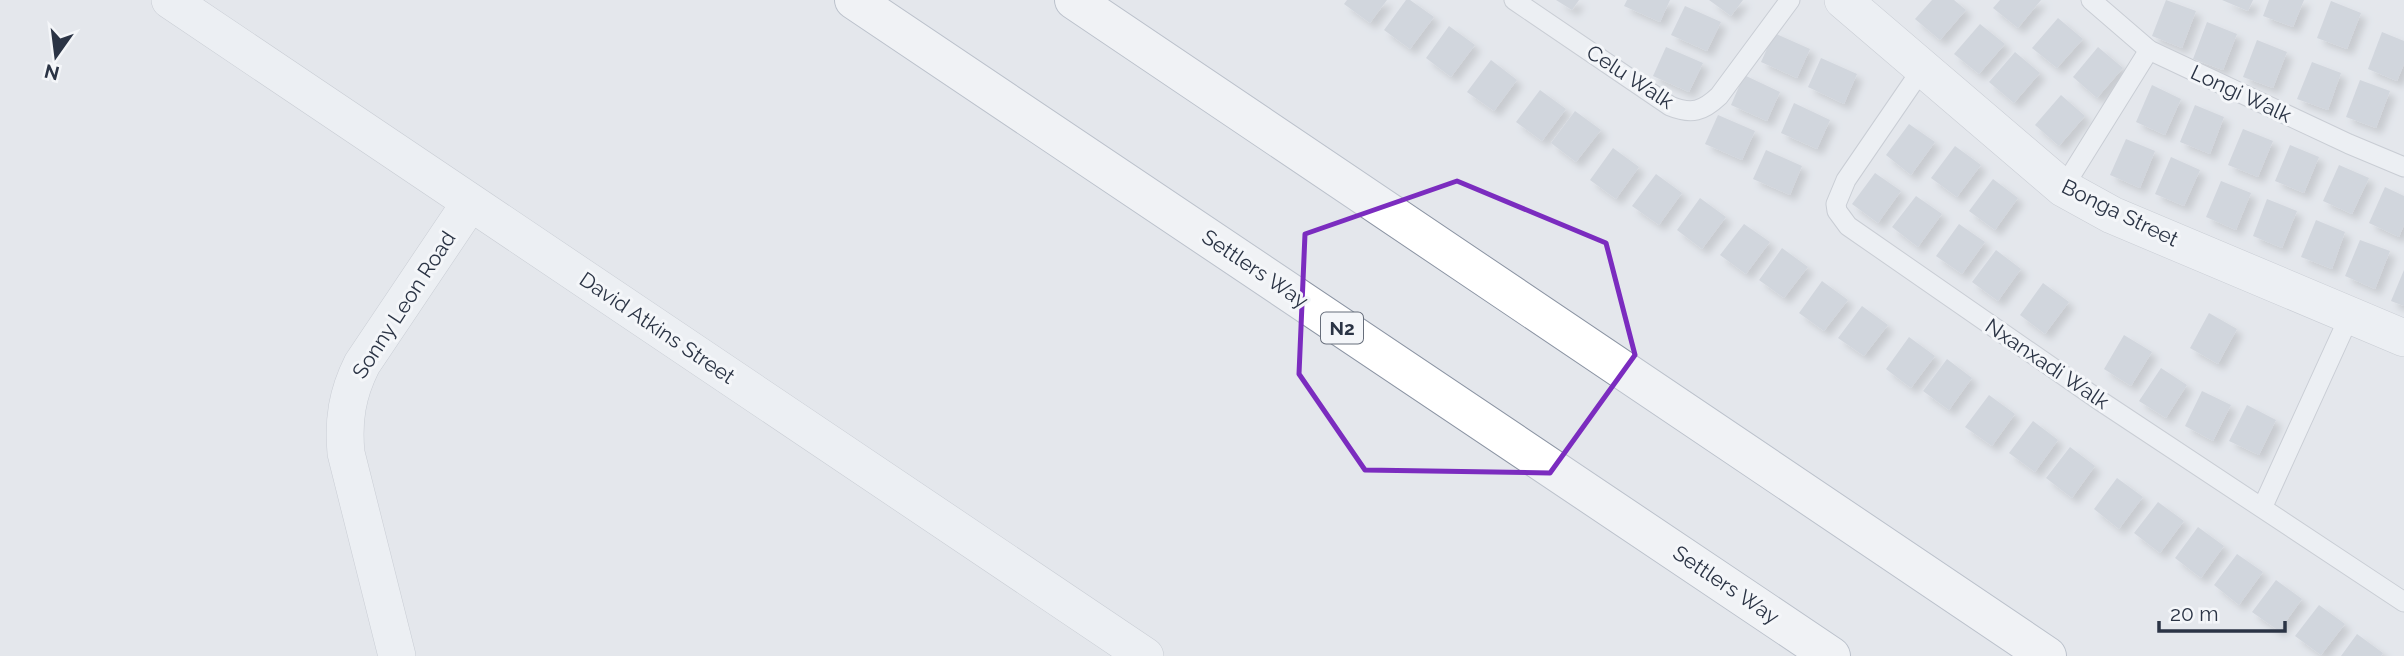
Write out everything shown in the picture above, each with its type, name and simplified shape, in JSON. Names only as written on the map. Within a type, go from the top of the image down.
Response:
[{"type":"highway","name":"Settlers Way","points":[[853,0],[1831,656]]},
{"type":"highway","points":[[1073,0],[2047,656]]},
{"type":"street","name":"David Atkins Street","points":[[170,0],[1145,656]]},
{"type":"street","name":"Bonga Street","points":[[1843,0],[2063,188],[2112,215],[2404,338]]},
{"type":"street","name":"Sonny Leon Road","points":[[397,656],[346,453],[346,407],[352,384],[362,364],[470,203]]},
{"type":"lane","name":"Celu Walk","points":[[1514,0],[1671,106],[1695,111],[1706,108],[1719,96],[1790,0]]},
{"type":"lane","name":"Longi Walk","points":[[2091,0],[2150,50],[2404,167]]},
{"type":"lane","points":[[2063,188],[2150,50]]},
{"type":"lane","name":"Nxanxadi Walk","points":[[1922,69],[1846,180],[1836,204],[1841,219],[2099,400],[2263,506],[2404,602]]},
{"type":"lane","points":[[2263,506],[2350,315]]},
{"type":"highlighted area","points":[[1457,181],[1606,243],[1635,355],[1550,473],[1365,470],[1299,374],[1305,234]]},
{"type":"building","points":[[1347,0],[1387,0],[1370,23],[1344,4]]},
{"type":"building","points":[[1406,0],[1434,17],[1410,49],[1384,30]]},
{"type":"building","points":[[1556,0],[1579,0],[1572,10]]},
{"type":"building","points":[[1627,0],[1670,0],[1660,22],[1624,6]]},
{"type":"building","points":[[1709,0],[1743,0],[1731,16]]},
{"type":"building","points":[[1932,0],[1954,0],[1966,10],[1940,40],[1915,19]]},
{"type":"building","points":[[2000,0],[2041,0],[2018,28],[1993,8]]},
{"type":"building","points":[[2166,0],[2196,11],[2182,48],[2152,36]]},
{"type":"building","points":[[2222,0],[2253,0],[2248,11]]},
{"type":"building","points":[[2269,0],[2304,0],[2293,27],[2263,16]]},
{"type":"building","points":[[2331,1],[2361,13],[2347,49],[2317,38]]},
{"type":"building","points":[[1685,6],[1721,22],[1707,51],[1671,35]]},
{"type":"building","points":[[2058,18],[2083,39],[2057,68],[2032,48]]},
{"type":"building","points":[[2207,22],[2237,34],[2223,70],[2193,59]]},
{"type":"building","points":[[1980,24],[2005,44],[1979,74],[1954,54]]},
{"type":"building","points":[[1449,26],[1475,45],[1451,77],[1426,58]]},
{"type":"building","points":[[2382,32],[2404,41],[2404,64],[2397,81],[2368,69]]},
{"type":"building","points":[[1774,33],[1810,49],[1797,78],[1761,62]]},
{"type":"building","points":[[2257,40],[2287,52],[2273,88],[2243,77]]},
{"type":"building","points":[[1666,47],[1703,63],[1689,92],[1653,76]]},
{"type":"building","points":[[2098,47],[2123,68],[2097,98],[2073,77]]},
{"type":"building","points":[[2015,52],[2040,73],[2014,103],[1989,82]]},
{"type":"building","points":[[1821,58],[1857,74],[1844,104],[1808,87]]},
{"type":"building","points":[[1491,60],[1517,80],[1494,111],[1467,92]]},
{"type":"building","points":[[2312,62],[2341,73],[2328,110],[2297,99]]},
{"type":"building","points":[[1744,75],[1780,92],[1767,121],[1731,105]]},
{"type":"building","points":[[2360,80],[2390,91],[2376,128],[2346,117]]},
{"type":"building","points":[[2152,85],[2181,99],[2165,135],[2136,122]]},
{"type":"building","points":[[1540,90],[1566,109],[1542,141],[1516,122]]},
{"type":"building","points":[[2061,95],[2085,116],[2059,146],[2035,125]]},
{"type":"building","points":[[1794,103],[1830,120],[1817,149],[1781,133]]},
{"type":"building","points":[[2195,105],[2224,117],[2210,154],[2180,142]]},
{"type":"building","points":[[1575,111],[1601,130],[1576,162],[1551,143]]},
{"type":"building","points":[[1718,115],[1755,131],[1742,160],[1705,144]]},
{"type":"building","points":[[1909,124],[1935,142],[1911,175],[1886,155]]},
{"type":"building","points":[[2243,129],[2273,141],[2258,177],[2228,165]]},
{"type":"building","points":[[2126,139],[2155,151],[2140,188],[2110,175]]},
{"type":"building","points":[[2290,145],[2319,157],[2304,193],[2275,181]]},
{"type":"building","points":[[1955,146],[1981,165],[1957,197],[1931,178]]},
{"type":"building","points":[[1613,148],[1639,167],[1616,199],[1590,180]]},
{"type":"building","points":[[1766,150],[1802,166],[1790,195],[1753,179]]},
{"type":"building","points":[[2171,157],[2200,170],[2184,206],[2155,194]]},
{"type":"building","points":[[2339,165],[2369,178],[2352,214],[2323,201]]},
{"type":"building","points":[[1875,173],[1901,191],[1878,223],[1852,204]]},
{"type":"building","points":[[1656,174],[1682,193],[1659,225],[1632,206]]},
{"type":"building","points":[[1993,179],[2018,198],[1995,230],[1969,211]]},
{"type":"building","points":[[2221,181],[2251,193],[2236,230],[2206,217]]},
{"type":"building","points":[[2385,187],[2404,196],[2404,225],[2399,237],[2369,223]]},
{"type":"building","points":[[1916,196],[1942,214],[1918,247],[1892,227]]},
{"type":"building","points":[[1700,198],[1726,217],[1702,249],[1677,230]]},
{"type":"building","points":[[2267,199],[2297,211],[2282,248],[2253,236]]},
{"type":"building","points":[[2316,220],[2345,232],[2332,269],[2301,257]]},
{"type":"building","points":[[1744,224],[1770,242],[1746,274],[1720,255]]},
{"type":"building","points":[[1959,224],[1985,242],[1962,274],[1936,256]]},
{"type":"building","points":[[2360,240],[2390,251],[2375,289],[2345,276]]},
{"type":"building","points":[[1782,248],[1808,267],[1784,298],[1759,280]]},
{"type":"building","points":[[1996,250],[2021,269],[1998,301],[1972,282]]},
{"type":"building","points":[[2404,270],[2404,306],[2391,301]]},
{"type":"building","points":[[1822,281],[1848,300],[1824,331],[1799,313]]},
{"type":"building","points":[[2043,283],[2069,302],[2045,334],[2020,315]]},
{"type":"building","points":[[1862,306],[1888,325],[1864,356],[1838,338]]},
{"type":"building","points":[[2209,313],[2237,329],[2218,364],[2190,348]]},
{"type":"building","points":[[2124,335],[2152,352],[2131,386],[2104,369]]},
{"type":"building","points":[[1909,337],[1935,356],[1911,388],[1886,369]]},
{"type":"building","points":[[1947,359],[1972,378],[1949,410],[1923,391]]},
{"type":"building","points":[[2161,368],[2187,385],[2166,418],[2139,401]]},
{"type":"building","points":[[2202,391],[2231,405],[2213,441],[2185,426]]},
{"type":"building","points":[[1989,395],[2015,414],[1992,446],[1965,427]]},
{"type":"building","points":[[2247,405],[2276,420],[2259,455],[2229,441]]},
{"type":"building","points":[[2033,421],[2058,440],[2035,472],[2009,453]]},
{"type":"building","points":[[2070,447],[2095,466],[2072,498],[2046,478]]},
{"type":"building","points":[[2117,478],[2143,497],[2119,529],[2094,509]]},
{"type":"building","points":[[2158,502],[2184,521],[2160,553],[2134,533]]},
{"type":"building","points":[[2198,527],[2224,546],[2201,578],[2175,558]]},
{"type":"building","points":[[2237,554],[2263,572],[2239,605],[2214,585]]},
{"type":"building","points":[[2276,580],[2302,599],[2279,631],[2252,612]]},
{"type":"building","points":[[2319,605],[2345,624],[2321,655],[2295,636]]},
{"type":"building","points":[[2357,634],[2383,653],[2381,656],[2341,656]]}]
